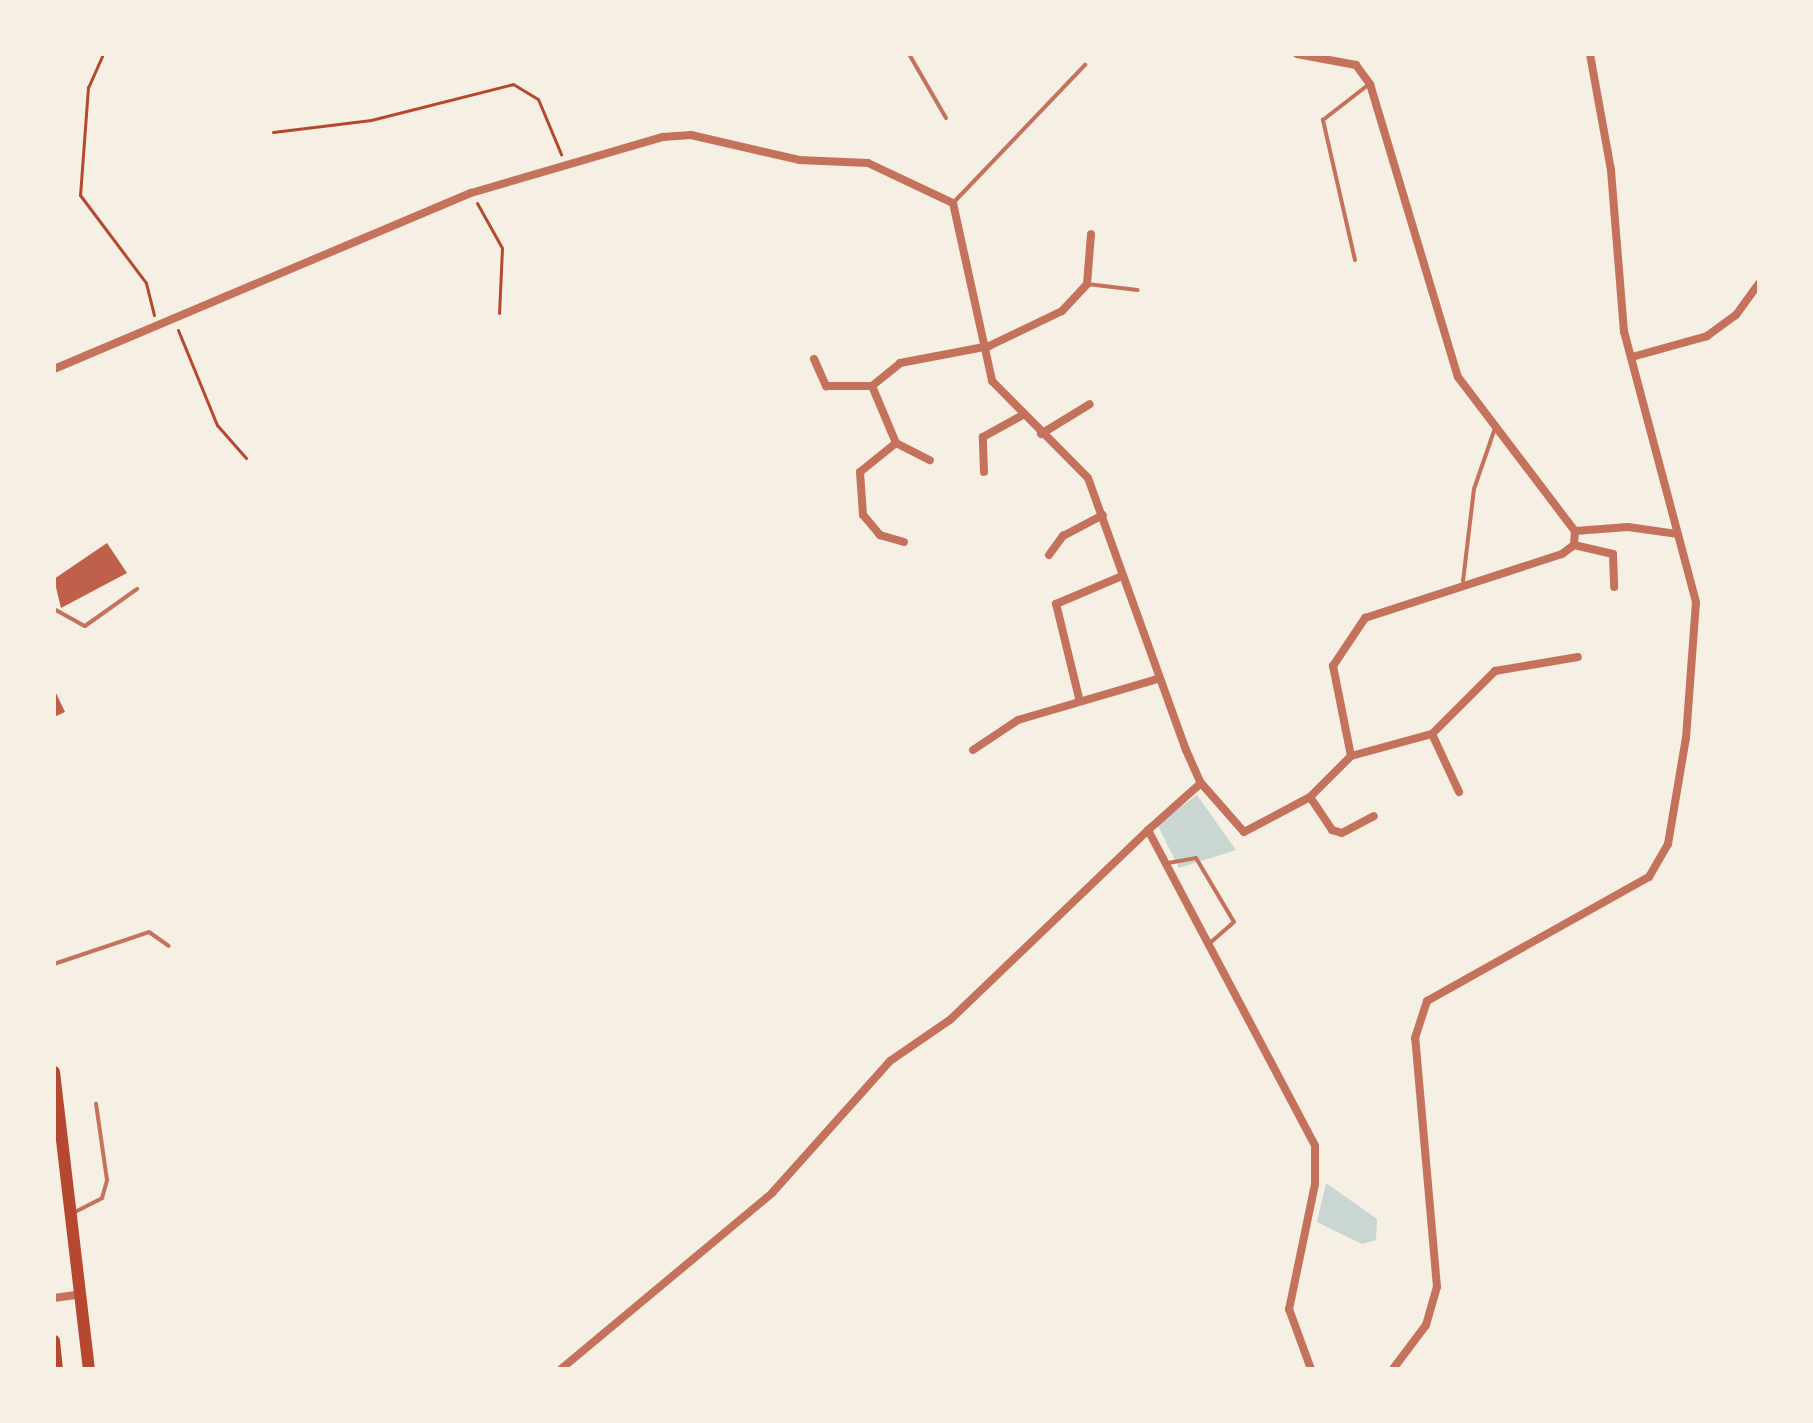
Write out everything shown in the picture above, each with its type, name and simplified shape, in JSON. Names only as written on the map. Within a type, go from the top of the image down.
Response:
[{"type":"main road","points":[[54,1072],[89,1369]]},
{"type":"main road","points":[[54,1341],[57,1369]]},
{"type":"street","points":[[1297,54],[1356,65],[1370,84],[1458,377],[1575,531],[1574,545]]},
{"type":"street","points":[[1393,1369],[1426,1325],[1437,1287],[1415,1038],[1427,1001],[1649,877],[1668,844],[1686,738],[1696,602],[1632,357],[1590,54]]},
{"type":"street","points":[[54,369],[471,193],[565,165],[691,135],[799,160],[868,163],[953,203],[989,346],[992,381],[1021,416],[1088,478],[1157,679],[1201,783],[1244,832],[1310,797],[1351,756],[1432,734],[1495,671],[1578,657]]},
{"type":"street","points":[[814,359],[826,386],[872,386],[900,363],[989,346],[1062,311],[1087,284],[1091,234]]},
{"type":"street","points":[[1632,357],[1707,336],[1736,315],[1759,283]]},
{"type":"street","points":[[872,386],[896,443],[930,460]]},
{"type":"street","points":[[1041,434],[1090,404]]},
{"type":"street","points":[[984,472],[983,437],[1021,416]]},
{"type":"street","points":[[896,443],[860,472],[858,493],[863,515],[880,535],[904,542]]},
{"type":"street","points":[[1049,555],[1063,536],[1103,515]]},
{"type":"street","points":[[1575,531],[1628,527],[1677,534]]},
{"type":"street","points":[[1351,756],[1333,666],[1339,647],[1365,618],[1463,581],[1574,545],[1613,554],[1614,587]]},
{"type":"street","points":[[1079,698],[1056,604],[1122,576]]},
{"type":"street","points":[[973,750],[1018,720],[1079,698],[1157,679]]},
{"type":"street","points":[[1432,734],[1459,792]]},
{"type":"street","points":[[561,1369],[772,1193],[890,1061],[951,1019],[1201,783]]},
{"type":"street","points":[[1310,797],[1332,830],[1342,833],[1374,816]]},
{"type":"street","points":[[1148,830],[1162,864],[1315,1146],[1315,1184],[1289,1309],[1311,1369]]},
{"type":"street","points":[[54,1298],[81,1294]]},
{"type":"lane","points":[[909,54],[946,118]]},
{"type":"lane","points":[[953,203],[1085,65]]},
{"type":"lane","points":[[1355,260],[1323,120],[1370,84]]},
{"type":"lane","points":[[1087,284],[1138,290]]},
{"type":"lane","points":[[1463,581],[1474,489],[1496,425]]},
{"type":"lane","points":[[54,609],[85,626],[137,589]]},
{"type":"lane","points":[[1162,864],[1196,858],[1234,922],[1208,945]]},
{"type":"lane","points":[[54,964],[149,932],[169,946]]},
{"type":"lane","points":[[70,1214],[102,1198],[107,1180],[96,1104]]},
{"type":"path","points":[[103,54],[88,87],[80,195],[146,283],[157,326]]},
{"type":"path","points":[[273,132],[371,120],[513,84],[538,99],[565,165]]},
{"type":"path","points":[[471,193],[502,248],[499,313]]},
{"type":"path","points":[[175,318],[183,357],[217,425],[246,458]]},
{"type":"shaded area","points":[[1197,795],[1236,850],[1179,868],[1157,824]]},
{"type":"shaded area","points":[[1326,1183],[1377,1219],[1376,1240],[1362,1244],[1317,1222]]},
{"type":"building","points":[[107,543],[127,573],[61,608],[54,579]]},
{"type":"building","points":[[54,689],[65,712],[54,717]]}]
